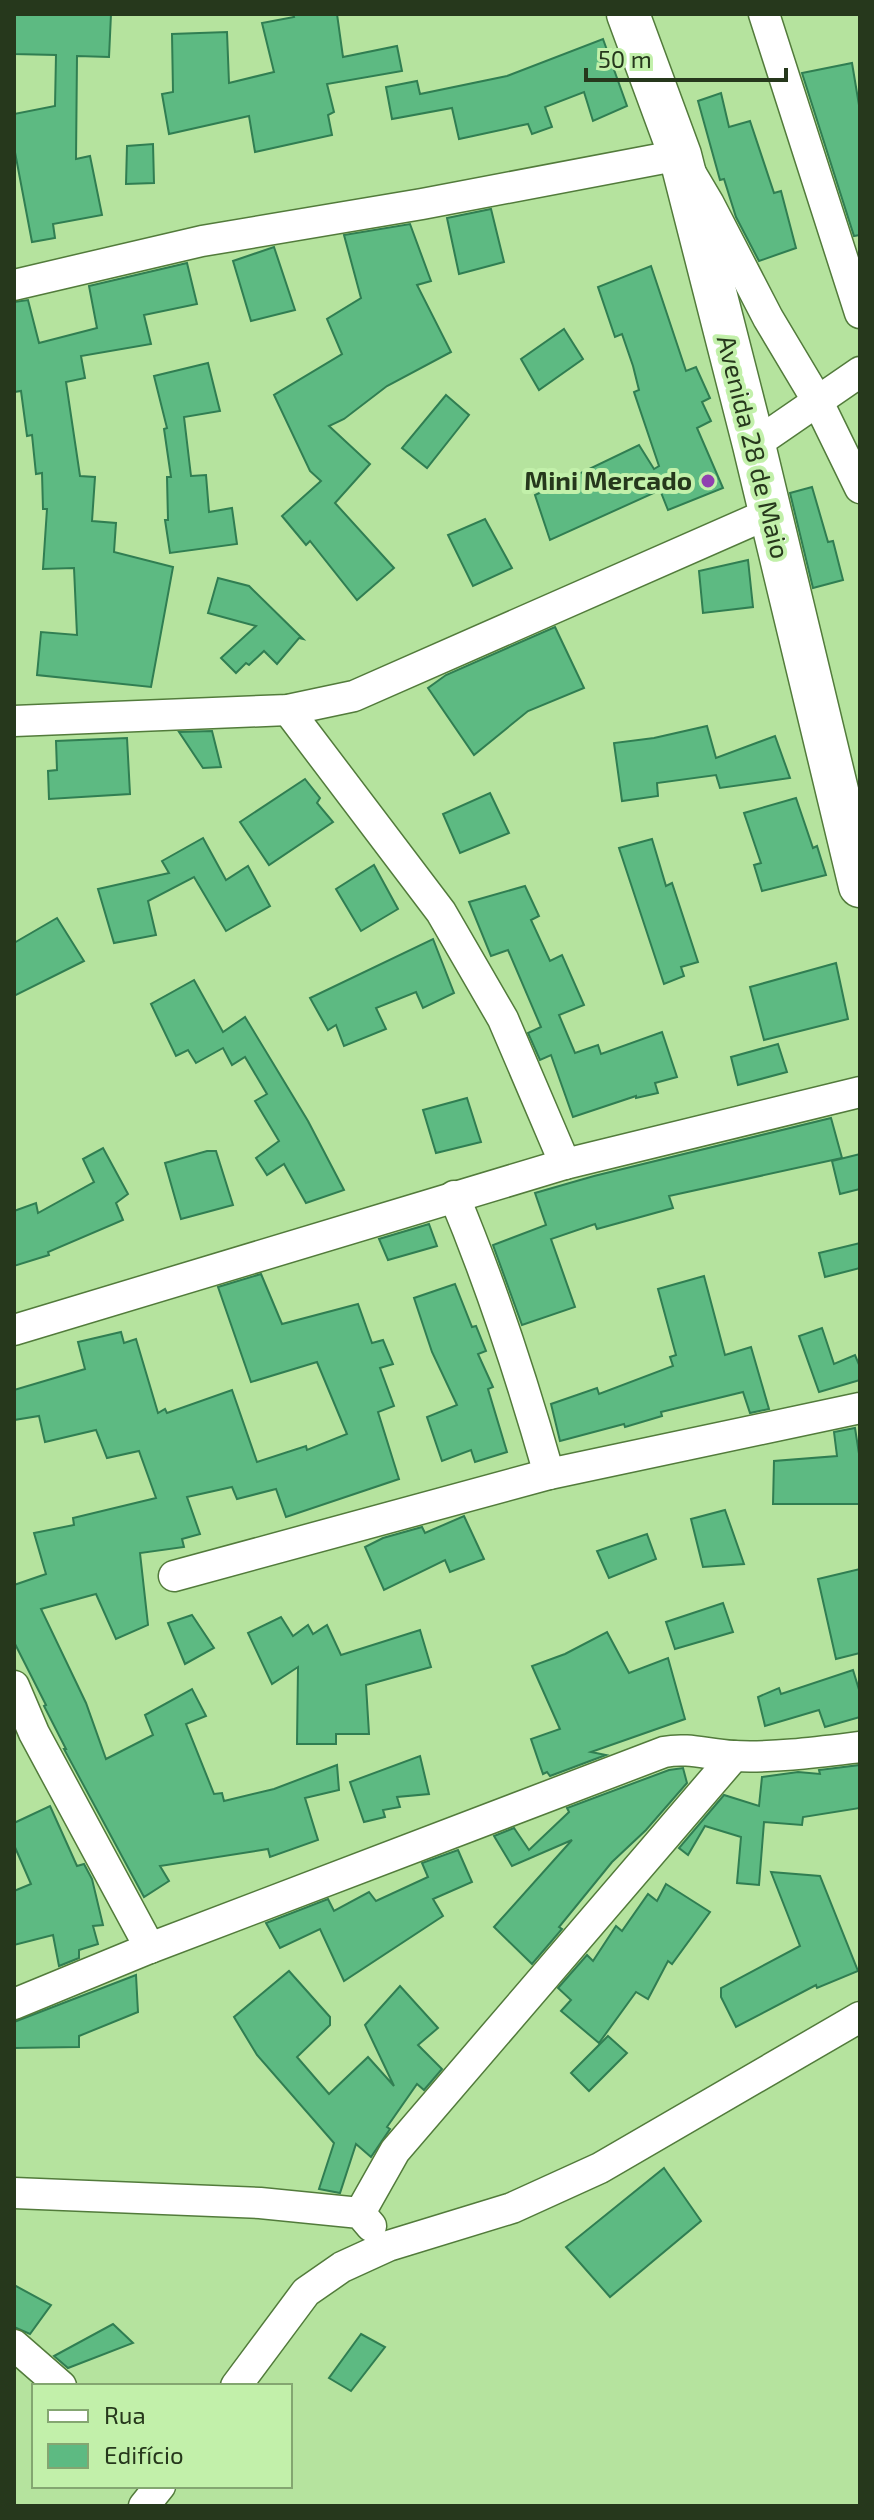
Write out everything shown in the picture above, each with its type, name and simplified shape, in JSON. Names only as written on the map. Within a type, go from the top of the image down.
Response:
[{"type":"street","name":"Avenida 28 de Maio","points":[[628,14],[680,155],[754,445],[860,886]]},
{"type":"street","points":[[764,14],[860,313]]},
{"type":"street","points":[[14,285],[202,241],[422,204],[680,155],[768,318],[817,400],[860,488]]},
{"type":"street","points":[[754,445],[860,372]]},
{"type":"street","points":[[14,721],[288,710],[354,696],[770,513]]},
{"type":"street","points":[[288,710],[441,912],[503,1019],[565,1164]]},
{"type":"street","points":[[14,1330],[565,1164],[860,1092]]},
{"type":"street","points":[[454,1196],[484,1269],[516,1361],[549,1474]]},
{"type":"street","points":[[174,1576],[549,1474],[860,1408]]},
{"type":"street","points":[[14,1686],[34,1733],[150,1948]]},
{"type":"street","points":[[14,2004],[150,1948],[664,1752],[682,1749],[734,1756],[812,1753],[860,1747]]},
{"type":"street","points":[[360,2213],[395,2151],[734,1756]]},
{"type":"street","points":[[237,2384],[306,2292],[342,2267],[388,2246],[512,2208],[600,2168],[860,2017]]},
{"type":"street","points":[[14,2193],[260,2203],[360,2213],[388,2246]]},
{"type":"street","points":[[14,2345],[59,2384]]},
{"type":"street","points":[[144,2506],[158,2488]]},
{"type":"building","points":[[14,14],[111,14],[109,57],[77,56],[76,159],[90,156],[102,215],[53,224],[55,238],[32,242],[14,147],[14,114],[55,106],[56,55],[14,54]]},
{"type":"building","points":[[293,14],[337,14],[343,57],[397,46],[402,71],[327,84],[334,112],[328,115],[332,135],[255,152],[249,116],[169,134],[162,94],[173,92],[172,34],[227,32],[229,83],[274,72],[262,23],[294,17]]},
{"type":"building","points":[[603,39],[627,106],[593,121],[584,92],[545,107],[552,127],[532,134],[528,124],[459,139],[452,108],[392,119],[386,87],[417,81],[420,94],[507,76]]},
{"type":"building","points":[[852,63],[860,111],[860,235],[854,236],[802,73]]},
{"type":"building","points":[[721,93],[729,127],[750,121],[774,193],[781,191],[796,248],[759,261],[736,217],[724,179],[720,180],[698,101]]},
{"type":"building","points":[[153,144],[154,183],[126,184],[127,146]]},
{"type":"building","points":[[491,209],[504,262],[459,274],[447,218]]},
{"type":"building","points":[[410,224],[431,281],[417,285],[451,352],[387,386],[344,419],[329,426],[370,464],[335,503],[394,568],[357,600],[310,541],[306,545],[282,516],[321,481],[310,471],[274,395],[342,354],[327,319],[361,298],[344,235]]},
{"type":"building","points":[[274,247],[295,310],[251,321],[233,261]]},
{"type":"building","points":[[187,263],[197,304],[144,315],[151,344],[81,356],[85,378],[66,382],[80,476],[95,477],[92,521],[116,523],[114,552],[173,567],[151,687],[37,675],[41,632],[77,635],[74,568],[43,569],[47,509],[43,509],[42,473],[36,474],[32,435],[27,436],[21,391],[14,392],[14,302],[28,300],[39,343],[97,328],[89,286]]},
{"type":"building","points":[[651,266],[686,371],[696,367],[710,398],[702,402],[711,421],[697,428],[723,488],[668,510],[660,490],[550,540],[535,495],[639,445],[654,469],[659,466],[634,392],[639,390],[633,366],[622,334],[615,337],[598,287]]},
{"type":"building","points":[[564,329],[583,359],[539,390],[521,359]]},
{"type":"building","points":[[208,363],[220,411],[184,417],[191,476],[206,475],[209,512],[232,508],[237,544],[170,553],[165,520],[168,520],[167,477],[171,477],[164,429],[167,428],[154,376]]},
{"type":"building","points":[[446,395],[469,415],[427,468],[402,448]]},
{"type":"building","points":[[812,487],[828,542],[833,541],[843,580],[813,588],[790,493]]},
{"type":"building","points":[[485,519],[512,568],[473,586],[448,535]]},
{"type":"building","points":[[748,560],[753,607],[703,613],[699,571]]},
{"type":"building","points":[[218,578],[249,586],[303,639],[299,638],[277,664],[264,651],[236,673],[221,658],[256,626],[208,613]]},
{"type":"building","points":[[555,627],[584,688],[528,711],[474,755],[428,688],[446,675]]},
{"type":"building","points":[[707,726],[716,758],[775,736],[790,778],[720,788],[716,775],[657,783],[658,796],[622,801],[614,743]]},
{"type":"building","points":[[212,731],[221,767],[203,768],[179,732]]},
{"type":"building","points":[[127,738],[130,794],[49,799],[48,771],[57,770],[56,741]]},
{"type":"building","points":[[305,779],[320,798],[317,803],[333,822],[269,865],[240,822]]},
{"type":"building","points":[[490,793],[509,833],[460,853],[443,814]]},
{"type":"building","points":[[796,798],[826,875],[762,891],[754,865],[761,863],[744,813]]},
{"type":"building","points":[[203,838],[226,880],[248,866],[270,906],[226,931],[194,877],[148,901],[156,935],[114,943],[98,889],[169,873],[162,861]]},
{"type":"building","points":[[652,839],[666,886],[672,883],[698,962],[681,967],[684,976],[664,984],[619,848]]},
{"type":"building","points":[[374,865],[398,909],[361,931],[336,889]]},
{"type":"building","points":[[525,886],[539,916],[531,920],[550,961],[562,955],[584,1005],[559,1015],[575,1053],[598,1045],[601,1054],[662,1032],[677,1077],[655,1083],[658,1093],[636,1096],[573,1117],[551,1055],[540,1060],[528,1033],[541,1027],[508,950],[491,956],[469,902]]},
{"type":"building","points":[[57,918],[84,961],[14,996],[14,943]]},
{"type":"building","points":[[433,939],[454,993],[423,1008],[416,992],[376,1008],[386,1029],[344,1046],[336,1025],[328,1030],[310,998]]},
{"type":"building","points":[[836,963],[848,1019],[764,1040],[750,987]]},
{"type":"building","points":[[194,980],[223,1032],[245,1017],[308,1121],[344,1190],[306,1203],[284,1164],[267,1175],[256,1158],[279,1141],[255,1101],[267,1094],[245,1057],[232,1065],[223,1048],[196,1063],[188,1050],[176,1056],[151,1004]]},
{"type":"building","points":[[778,1044],[787,1072],[738,1085],[731,1057]]},
{"type":"building","points":[[467,1098],[481,1142],[436,1153],[423,1110]]},
{"type":"building","points":[[831,1118],[842,1158],[669,1196],[673,1208],[597,1229],[595,1224],[551,1239],[575,1307],[522,1325],[493,1245],[546,1225],[535,1193]]},
{"type":"building","points":[[103,1148],[128,1194],[116,1203],[123,1220],[48,1252],[49,1255],[14,1266],[14,1211],[36,1203],[38,1213],[94,1182],[83,1159]]},
{"type":"building","points":[[216,1151],[233,1205],[181,1219],[165,1163]]},
{"type":"building","points":[[860,1154],[860,1189],[840,1194],[832,1161]]},
{"type":"building","points":[[429,1224],[437,1246],[388,1260],[379,1239]]},
{"type":"building","points":[[860,1243],[860,1268],[825,1277],[819,1253]]},
{"type":"building","points":[[261,1274],[282,1324],[358,1304],[372,1343],[383,1340],[393,1364],[380,1368],[394,1406],[378,1412],[399,1479],[286,1517],[276,1489],[237,1499],[232,1487],[187,1497],[200,1534],[182,1539],[184,1547],[140,1553],[148,1625],[116,1639],[96,1594],[41,1609],[86,1703],[106,1759],[153,1735],[145,1715],[192,1689],[206,1716],[186,1724],[214,1794],[222,1793],[224,1801],[274,1789],[337,1765],[339,1790],[305,1798],[318,1840],[270,1857],[268,1849],[160,1866],[169,1881],[144,1897],[64,1749],[14,1642],[14,1585],[46,1574],[34,1533],[74,1525],[73,1518],[156,1498],[139,1451],[107,1458],[96,1430],[45,1442],[39,1416],[14,1420],[14,1390],[85,1369],[78,1342],[121,1332],[124,1343],[136,1339],[158,1413],[165,1409],[167,1413],[232,1390],[257,1462],[306,1446],[307,1450],[347,1434],[317,1362],[251,1382],[218,1287]]},
{"type":"building","points":[[704,1276],[725,1355],[751,1347],[769,1409],[750,1413],[743,1392],[661,1412],[662,1416],[625,1427],[624,1424],[560,1441],[551,1404],[597,1388],[599,1394],[673,1366],[670,1357],[676,1355],[658,1289]]},
{"type":"building","points":[[455,1284],[472,1327],[476,1326],[486,1351],[478,1354],[493,1387],[488,1389],[507,1452],[475,1462],[471,1450],[442,1461],[427,1417],[457,1405],[432,1352],[414,1298]]},
{"type":"building","points":[[822,1328],[834,1364],[855,1355],[860,1367],[860,1380],[819,1392],[799,1336]]},
{"type":"building","points":[[855,1428],[860,1460],[860,1504],[773,1504],[774,1461],[837,1456],[834,1432]]},
{"type":"building","points":[[725,1510],[744,1564],[703,1567],[691,1519]]},
{"type":"building","points":[[464,1516],[484,1559],[450,1572],[445,1560],[384,1590],[365,1547],[383,1538],[422,1527],[425,1533]]},
{"type":"building","points":[[647,1534],[656,1559],[609,1578],[597,1551]]},
{"type":"building","points":[[860,1569],[860,1653],[836,1659],[818,1579]]},
{"type":"building","points":[[723,1603],[733,1632],[675,1649],[666,1622]]},
{"type":"building","points":[[192,1615],[214,1648],[185,1664],[168,1623]]},
{"type":"building","points":[[281,1617],[293,1636],[308,1625],[313,1634],[327,1625],[341,1655],[420,1630],[431,1667],[366,1685],[369,1734],[336,1734],[336,1744],[297,1744],[298,1667],[272,1684],[248,1633]]},
{"type":"building","points":[[607,1632],[629,1673],[668,1658],[685,1719],[591,1752],[606,1755],[550,1776],[547,1772],[543,1774],[531,1739],[560,1729],[532,1666],[565,1654]]},
{"type":"building","points":[[853,1670],[860,1693],[860,1717],[825,1727],[819,1710],[765,1726],[758,1697],[779,1688],[781,1694]]},
{"type":"building","points":[[420,1756],[429,1794],[397,1797],[400,1807],[383,1810],[385,1817],[364,1822],[350,1782]]},
{"type":"building","points":[[860,1765],[860,1808],[803,1817],[802,1825],[764,1822],[759,1885],[737,1883],[741,1837],[705,1826],[688,1855],[679,1848],[724,1795],[759,1806],[762,1777],[798,1772],[820,1774],[819,1770]]},
{"type":"building","points":[[683,1768],[687,1783],[646,1830],[612,1862],[532,1964],[494,1927],[572,1840],[512,1866],[494,1836],[514,1828],[529,1850],[569,1812],[567,1808],[669,1770]]},
{"type":"building","points":[[50,1806],[77,1866],[84,1864],[92,1879],[103,1925],[93,1926],[98,1944],[79,1950],[79,1958],[59,1966],[53,1935],[14,1945],[14,1891],[31,1884],[14,1845],[14,1823]]},
{"type":"building","points":[[458,1850],[472,1882],[433,1899],[443,1916],[344,1981],[320,1929],[280,1948],[266,1923],[328,1899],[334,1911],[369,1892],[376,1901],[428,1877],[422,1863]]},
{"type":"building","points":[[771,1872],[820,1876],[858,1971],[817,1988],[816,1985],[736,2027],[721,1997],[721,1988],[800,1946]]},
{"type":"building","points":[[666,1884],[710,1912],[672,1964],[668,1961],[648,1999],[636,1992],[599,2043],[561,2011],[571,2000],[558,1988],[587,1955],[593,1961],[616,1926],[622,1931],[648,1894],[657,1901]]},
{"type":"building","points":[[289,1971],[330,2017],[330,2025],[297,2057],[329,2094],[368,2057],[394,2086],[365,2025],[400,1986],[438,2028],[418,2045],[442,2069],[424,2090],[417,2084],[387,2127],[390,2129],[371,2157],[356,2144],[340,2193],[319,2189],[334,2143],[257,2055],[234,2017]]},
{"type":"building","points":[[136,1975],[138,2012],[79,2036],[79,2047],[14,2048],[14,2022]]},
{"type":"building","points":[[608,2036],[627,2053],[589,2091],[571,2073]]},
{"type":"building","points":[[664,2168],[701,2221],[610,2297],[566,2247]]},
{"type":"building","points":[[14,2285],[51,2305],[30,2334],[14,2327]]},
{"type":"building","points":[[113,2324],[133,2343],[68,2368],[54,2356]]},
{"type":"building","points":[[361,2334],[385,2347],[351,2391],[329,2378]]},
{"type":"place","name":"Mini Mercado","points":[[708,481]]}]
